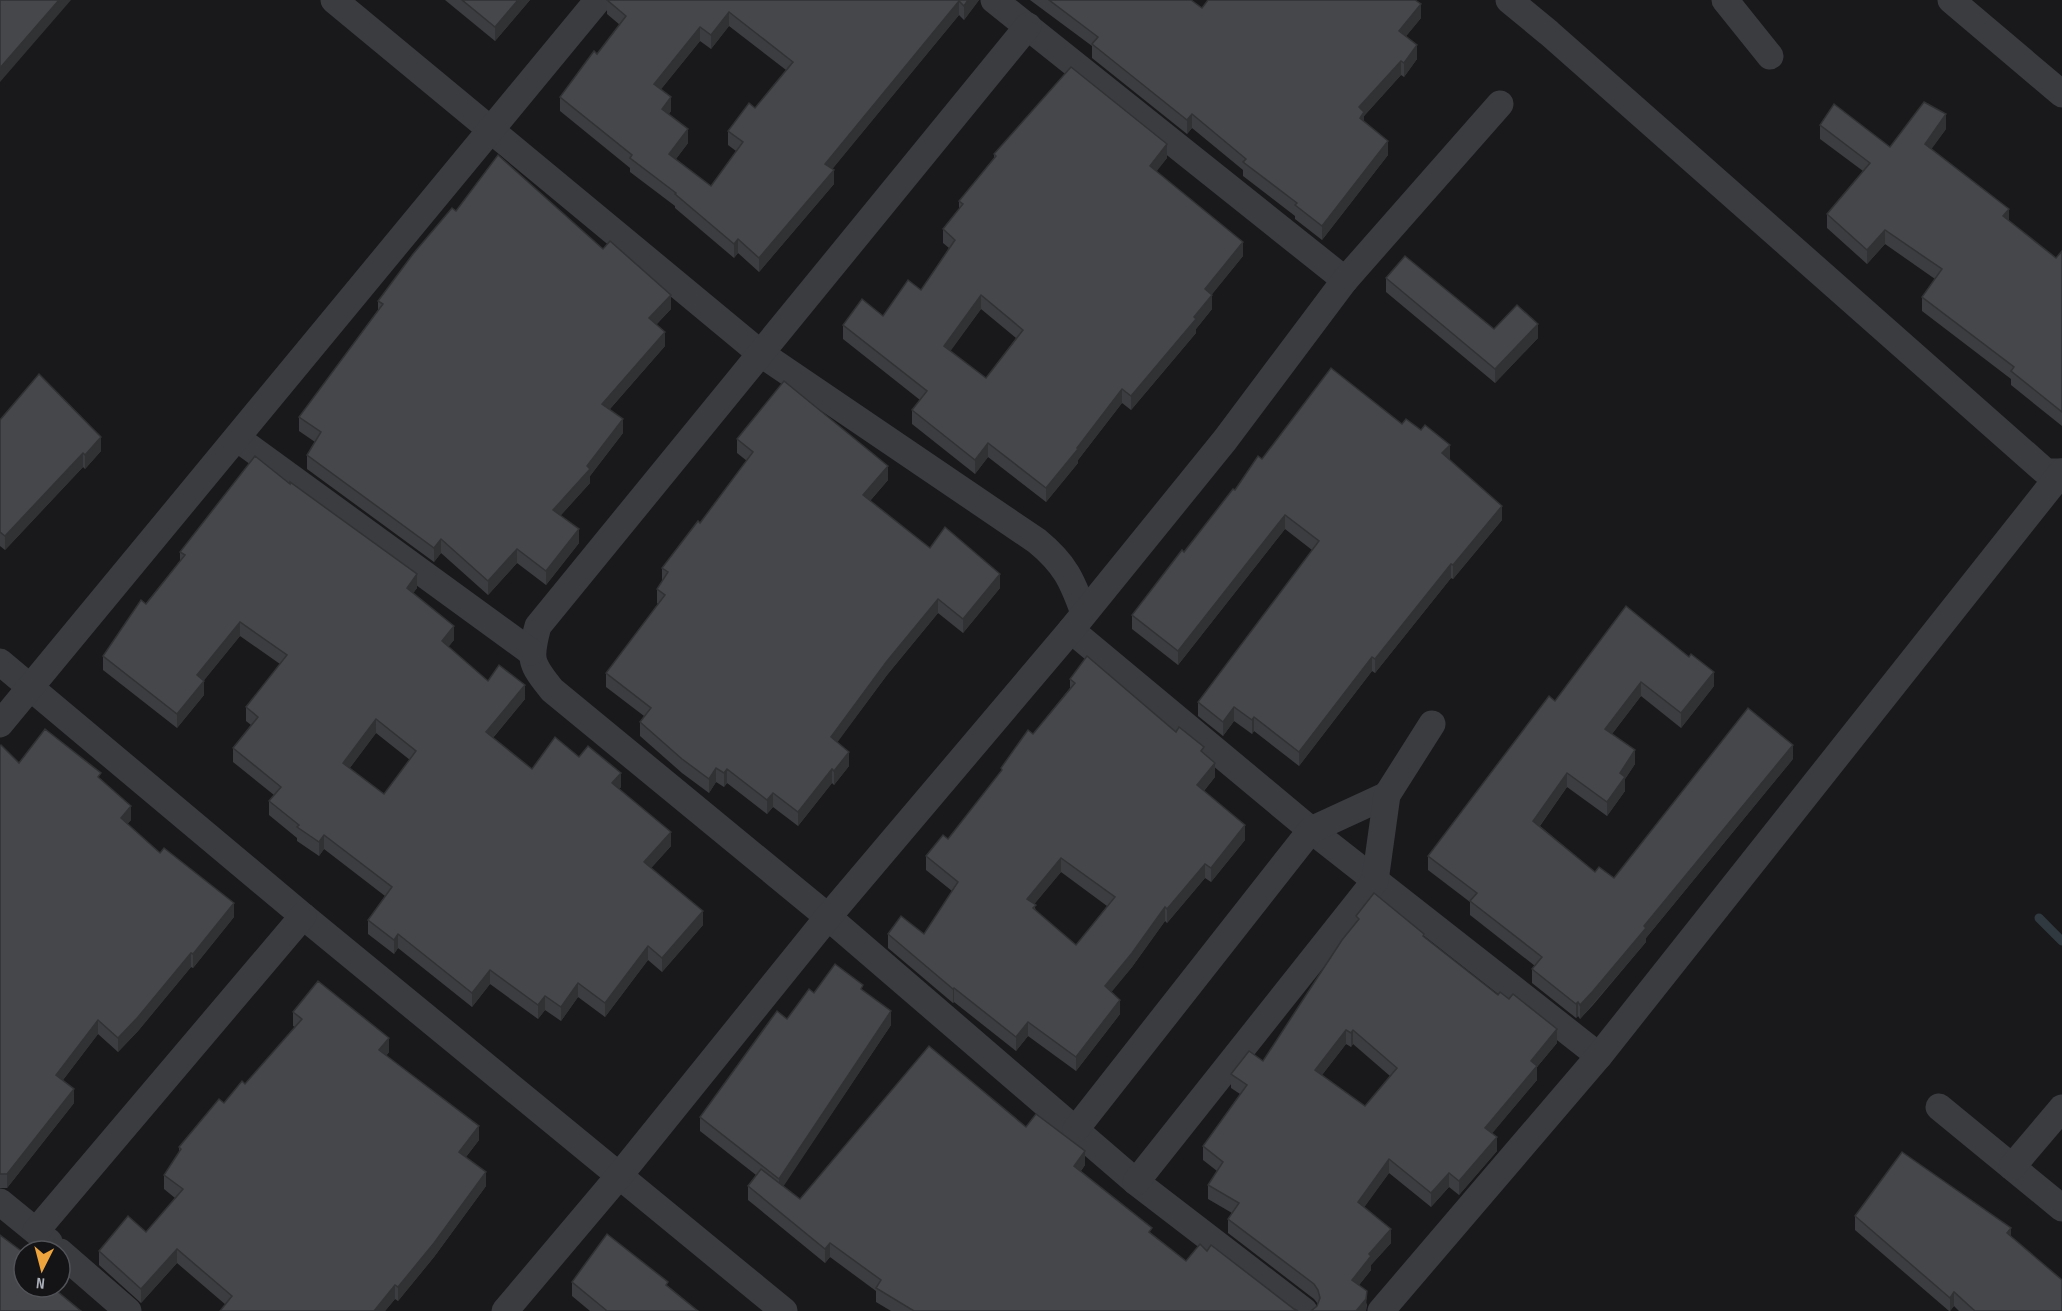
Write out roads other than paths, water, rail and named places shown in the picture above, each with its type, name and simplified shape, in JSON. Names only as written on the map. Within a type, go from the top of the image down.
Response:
[{"type":"street","points":[[334,0],[760,353],[1037,541],[1055,556],[1072,579],[1078,622],[1311,830],[1599,1056]]},
{"type":"street","points":[[0,724],[598,0]]},
{"type":"street","points":[[994,0],[1345,280]]},
{"type":"street","points":[[1509,0],[2046,472],[2062,472]]},
{"type":"street","points":[[1725,0],[1770,56]]},
{"type":"street","points":[[1951,0],[2062,94]]},
{"type":"street","points":[[1028,26],[538,626],[531,652],[537,673],[552,690],[828,917],[1136,1182],[1304,1311]]},
{"type":"street","points":[[505,1311],[619,1176],[828,917],[1078,622],[1225,440],[1345,280],[1500,104]]},
{"type":"street","points":[[237,438],[531,652]]},
{"type":"street","points":[[1381,1311],[1399,1299],[1599,1056],[2062,472]]},
{"type":"street","points":[[0,662],[303,916],[783,1311]]},
{"type":"street","points":[[1136,1182],[1376,881],[1387,795],[1432,724]]},
{"type":"street","points":[[1076,1129],[1311,830],[1387,795]]},
{"type":"street","points":[[36,1231],[303,916]]},
{"type":"street","points":[[1939,1107],[2062,1208]]},
{"type":"street","points":[[2012,1167],[2062,1108]]},
{"type":"street","points":[[0,1202],[45,1239]]},
{"type":"street","points":[[72,1263],[128,1311]]},
{"type":"waterway","points":[[2039,918],[2062,941]]}]
